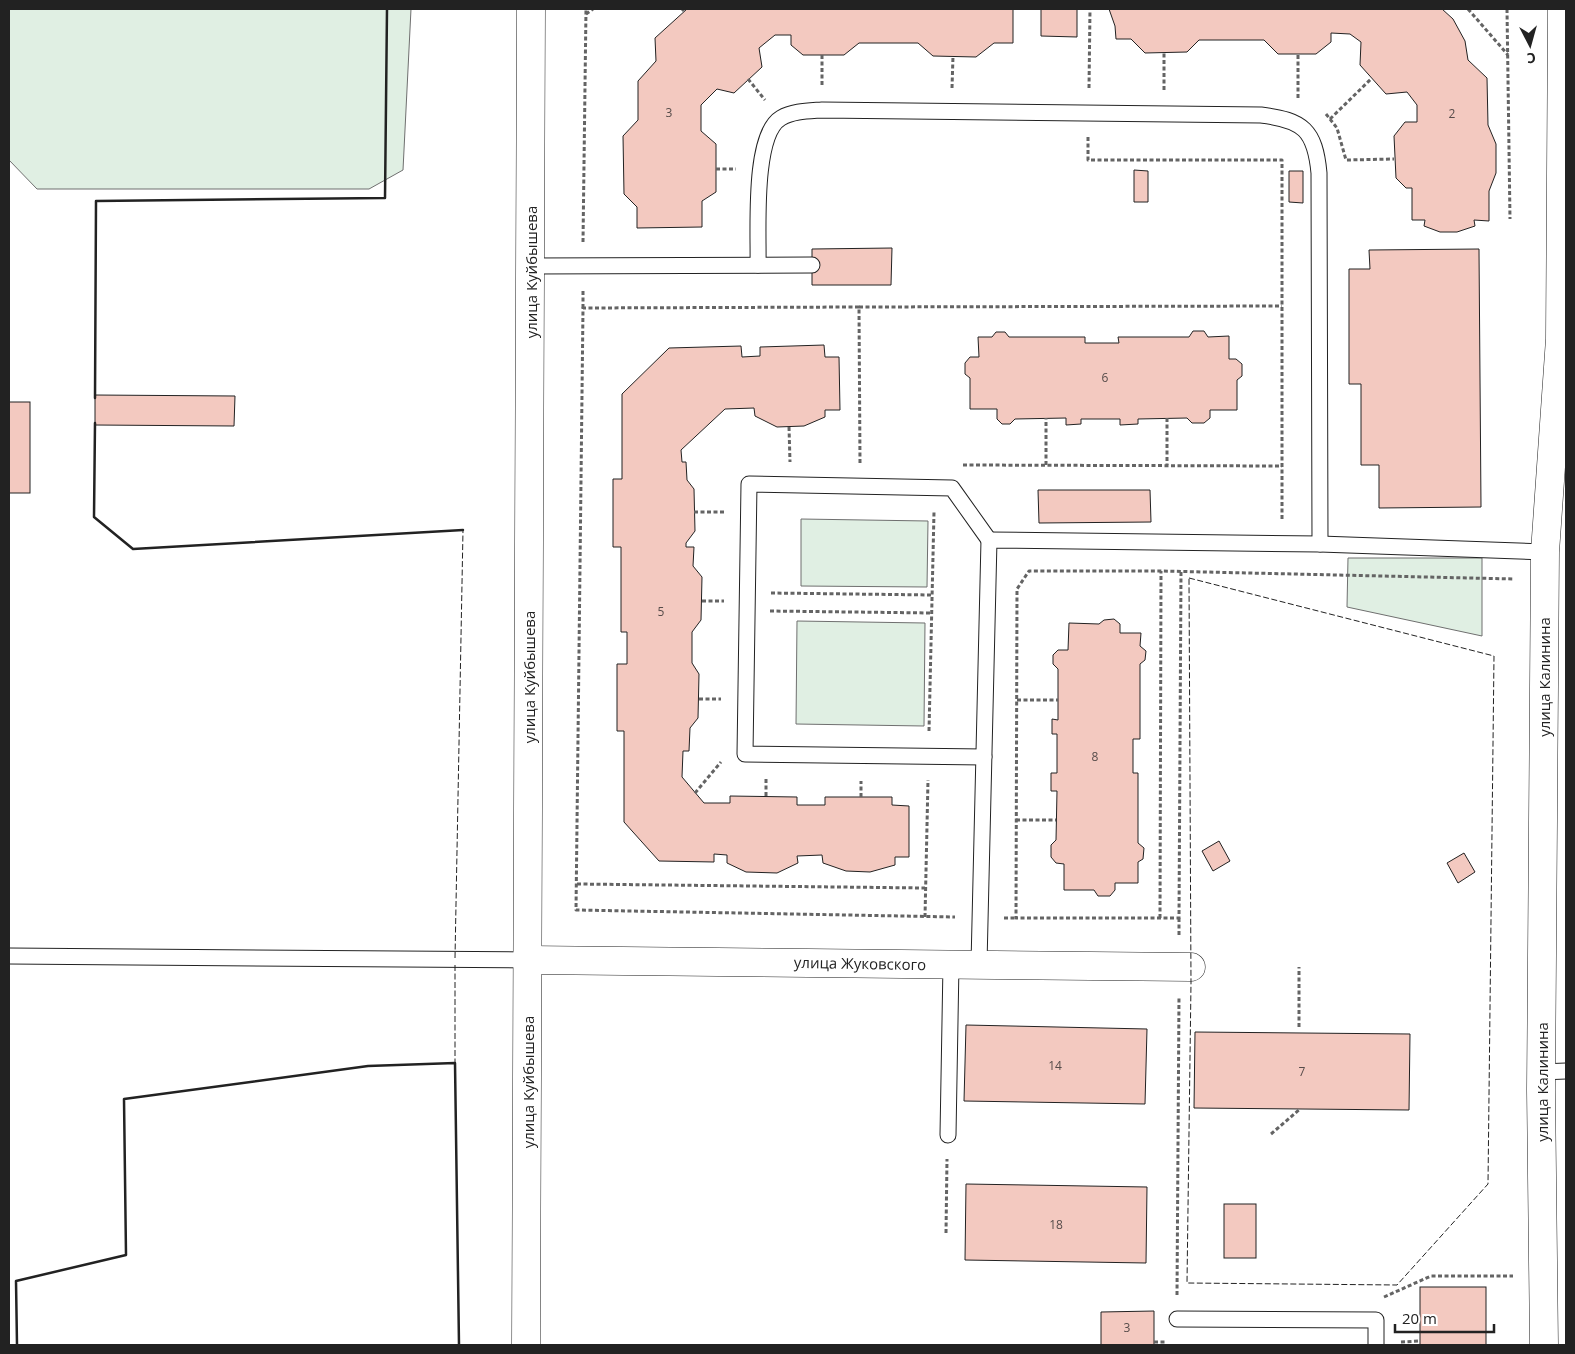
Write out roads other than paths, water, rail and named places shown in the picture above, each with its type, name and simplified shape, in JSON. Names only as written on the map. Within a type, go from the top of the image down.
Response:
[{"type":"street","name":"улица Куйбышева","points":[[526,1345],[529,960],[531,9]]},
{"type":"street","name":"улица Калинина","points":[[1544,1345],[1553,1072],[1545,552],[1563,339],[1564,139],[1562,9]]},
{"type":"street","name":"улица Жуковского","points":[[529,960],[1186,966]]},
{"type":"lane","points":[[758,265],[761,152],[767,134],[779,119],[797,112],[822,110],[1261,115],[1284,118],[1299,124],[1312,137],[1317,153],[1319,172],[1320,544]]},
{"type":"lane","points":[[530,266],[812,265]]},
{"type":"lane","points":[[979,964],[984,757],[989,540],[952,488],[749,484],[745,754],[984,757]]},
{"type":"lane","points":[[989,540],[1282,543],[1545,552]]},
{"type":"lane","points":[[9,956],[529,960]]},
{"type":"lane","points":[[948,1135],[951,964]]},
{"type":"lane","points":[[1177,1319],[1376,1320],[1376,1345]]}]
